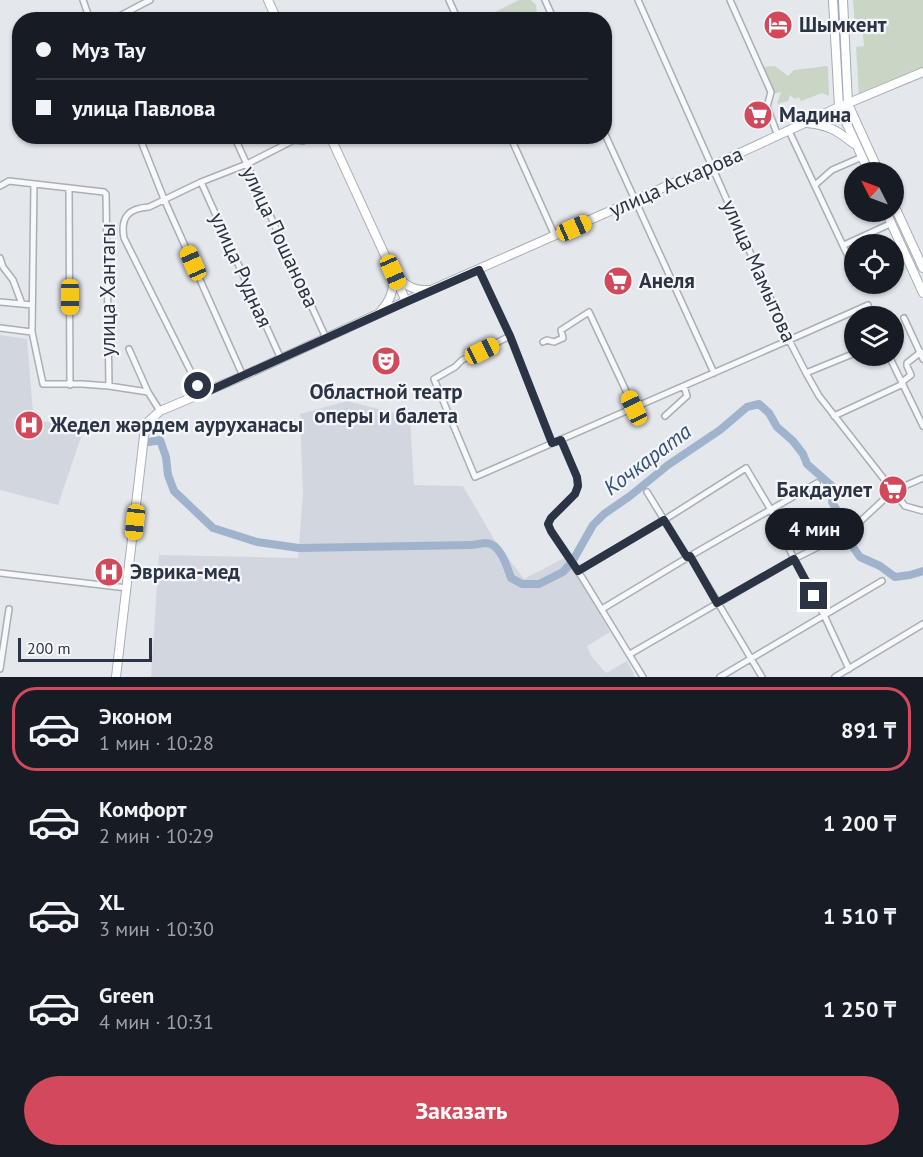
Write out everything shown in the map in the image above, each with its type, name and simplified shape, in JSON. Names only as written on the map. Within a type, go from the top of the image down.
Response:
[{"type":"main road","points":[[833,0],[843,105],[864,162]]},
{"type":"main road","points":[[843,0],[843,105],[874,162]]},
{"type":"main road","name":"улица Аскарова","points":[[160,411],[712,166],[843,105],[923,72]]},
{"type":"main road","points":[[806,123],[832,128],[857,146]]},
{"type":"main road","points":[[334,144],[406,302]]},
{"type":"main road","points":[[901,222],[920,271],[922,288]]},
{"type":"main road","points":[[892,223],[920,271]]},
{"type":"main road","points":[[393,272],[409,287],[416,290],[434,289]]},
{"type":"main road","points":[[377,315],[392,293],[393,272]]},
{"type":"main road","points":[[116,677],[144,436],[148,422],[160,411]]},
{"type":"street","points":[[127,12],[150,0]]},
{"type":"street","name":"улица Мамытова","points":[[638,0],[789,340],[806,373],[819,396],[905,507],[923,511]]},
{"type":"street","points":[[730,0],[771,92],[767,107],[778,136]]},
{"type":"street","points":[[789,131],[844,245]]},
{"type":"street","points":[[141,144],[243,375]]},
{"type":"street","name":"улица Пошанова","points":[[238,144],[326,338]]},
{"type":"street","points":[[202,394],[124,238],[123,230],[127,215],[132,210],[149,207],[201,182],[247,164],[286,144]]},
{"type":"street","points":[[514,144],[555,236]]},
{"type":"street","points":[[610,144],[714,373]]},
{"type":"street","points":[[815,185],[832,170],[862,157]]},
{"type":"street","points":[[0,186],[9,181],[69,188],[70,385]]},
{"type":"street","name":"улица Рудная","points":[[201,182],[281,358]]},
{"type":"street","points":[[34,184],[32,332],[43,384],[109,386],[148,392]]},
{"type":"street","name":"улица Хантагы","points":[[69,188],[106,194],[109,386]]},
{"type":"street","points":[[868,234],[892,223]]},
{"type":"street","points":[[0,258],[3,267],[13,280],[22,304]]},
{"type":"street","points":[[479,270],[510,336],[552,443]]},
{"type":"street","points":[[0,302],[32,305]]},
{"type":"street","points":[[510,336],[462,360],[434,380],[475,477],[868,305]]},
{"type":"street","points":[[543,342],[548,340],[554,342],[563,338],[561,330],[589,312],[634,408]]},
{"type":"street","points":[[834,416],[902,383],[911,375],[907,363],[922,355],[904,318]]},
{"type":"street","points":[[0,328],[32,332]]},
{"type":"street","points":[[129,349],[148,392],[160,411]]},
{"type":"street","points":[[806,373],[844,357]]},
{"type":"street","points":[[894,366],[923,426]]},
{"type":"street","points":[[665,416],[687,396],[684,386]]},
{"type":"street","points":[[561,440],[577,477],[578,486],[575,494],[548,524],[643,677]]},
{"type":"street","points":[[578,571],[746,468],[771,510],[849,669]]},
{"type":"street","points":[[851,530],[893,491],[923,478]]},
{"type":"street","points":[[602,609],[688,556],[817,483]]},
{"type":"street","points":[[647,492],[762,677]]},
{"type":"street","points":[[630,654],[794,559],[840,536]]},
{"type":"street","points":[[0,573],[127,588]]},
{"type":"street","points":[[720,677],[882,581]]},
{"type":"street","points":[[0,669],[9,609]]},
{"type":"street","points":[[835,677],[923,624]]},
{"type":"shaded area","name":"Жедел жәрдем ауруханасы","points":[[0,335],[27,339],[35,419],[83,431],[58,505],[0,490]]},
{"type":"shaded area","points":[[347,401],[410,417],[414,485],[463,486],[494,539],[524,579],[566,557],[610,632],[587,646],[591,656],[606,673],[627,661],[634,677],[151,677],[159,555],[298,558],[303,493],[300,414]]},
{"type":"green space","points":[[519,0],[531,0],[536,5],[537,12],[495,12]]},
{"type":"green space","points":[[853,0],[923,0],[923,69],[859,97],[856,47],[864,46],[862,26],[855,26]]},
{"type":"green space","points":[[775,66],[788,76],[794,70],[828,66],[829,96],[822,93],[801,101],[799,97],[795,99],[790,95],[788,101],[777,104],[781,92],[773,94],[763,67]]},
{"type":"waterway","name":"Кочкарата","points":[[149,442],[160,440],[174,491],[213,528],[257,542],[299,548],[486,543],[496,547],[511,578],[522,584],[539,584],[563,572],[572,562],[593,525],[604,514],[668,465],[720,430],[747,407],[759,404],[769,413],[777,427],[793,441],[807,464],[833,487],[832,502],[846,526],[850,543],[860,557],[880,566],[895,577],[923,571]]},
{"type":"place","name":"Шымкент","points":[[778,25]]},
{"type":"place","name":"Мадина","points":[[758,115]]},
{"type":"place","name":"Анеля","points":[[618,281]]},
{"type":"place","name":"Областной театр оперы и балета","points":[[386,361]]},
{"type":"place","name":"Жедел жәрдем ауруханасы","points":[[29,425]]},
{"type":"place","name":"Бакдаулет","points":[[893,490]]},
{"type":"place","name":"Эврика-мед","points":[[109,572]]},
{"type":"route","points":[[198,386],[202,394],[479,270],[510,336],[552,443],[561,440],[577,477],[578,486],[575,494],[548,524],[578,571],[664,520],[687,557],[690,556],[717,603],[794,559],[814,596]]}]
